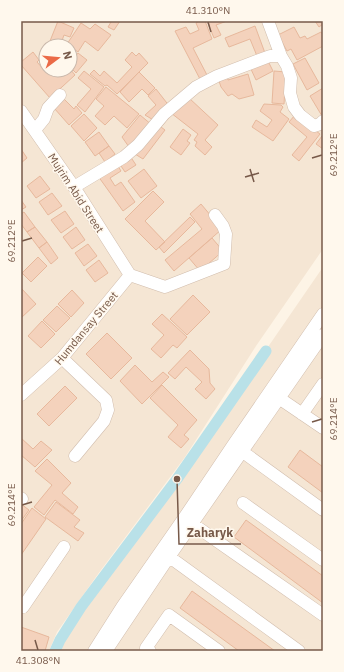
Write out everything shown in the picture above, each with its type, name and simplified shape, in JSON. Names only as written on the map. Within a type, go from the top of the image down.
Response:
[{"type":"street","points":[[268,21],[281,56],[288,66],[291,78],[290,93],[294,107],[300,115],[314,126],[323,121]]},
{"type":"street","points":[[74,186],[124,157],[138,146],[164,114],[196,87],[218,76],[270,56],[281,56]]},
{"type":"street","points":[[35,130],[44,119],[48,108],[60,95]]},
{"type":"street","name":"Mujrim Abid Street","points":[[21,111],[74,186],[130,275]]},
{"type":"street","points":[[130,275],[165,287],[224,264],[226,234],[223,226],[215,215]]},
{"type":"street","name":"Humdansay Street","points":[[21,395],[62,358],[130,275]]},
{"type":"street","points":[[275,395],[323,314]]},
{"type":"street","points":[[106,651],[165,554],[275,395],[323,335]]},
{"type":"street","points":[[62,358],[106,400],[108,410],[104,421],[75,456]]},
{"type":"street","points":[[302,414],[323,384]]},
{"type":"street","points":[[275,395],[323,428]]},
{"type":"street","points":[[238,448],[323,510]]},
{"type":"street","points":[[243,503],[323,560]]},
{"type":"street","points":[[188,521],[323,615]]},
{"type":"street","points":[[21,606],[23,607],[64,547]]},
{"type":"street","points":[[94,651],[122,607],[165,554]]},
{"type":"street","points":[[165,554],[299,651]]},
{"type":"street","points":[[150,651],[146,648],[169,615],[219,651]]},
{"type":"shaded area","points":[[21,21],[323,21],[323,249],[256,346],[185,457],[57,632],[49,651],[21,651]]},
{"type":"shaded area","points":[[323,267],[323,651],[55,651],[60,640],[81,607],[177,479]]},
{"type":"building","points":[[58,21],[74,28],[70,37],[64,35],[63,38],[51,38]]},
{"type":"building","points":[[110,21],[120,21],[114,30],[108,27],[111,22]]},
{"type":"building","points":[[199,21],[205,21],[212,39],[193,48],[208,77],[201,81],[175,31],[186,27],[190,34],[199,30],[196,23]]},
{"type":"building","points":[[207,21],[227,21],[216,25],[221,35],[214,38]]},
{"type":"building","points":[[315,21],[323,21],[323,24],[319,27]]},
{"type":"building","points":[[81,23],[90,29],[95,24],[111,35],[98,51],[85,41],[78,52],[78,38],[71,38]]},
{"type":"building","points":[[255,26],[265,53],[257,56],[250,39],[229,47],[225,38]]},
{"type":"building","points":[[294,27],[300,38],[305,36],[307,39],[321,32],[323,35],[323,46],[297,60],[291,49],[287,51],[278,35]]},
{"type":"building","points":[[33,52],[38,59],[38,78],[72,78],[50,98],[21,65],[21,62]]},
{"type":"building","points":[[132,52],[136,56],[139,53],[148,63],[117,94],[107,85],[105,86],[90,74],[94,70],[100,76],[104,71],[117,83],[132,67],[125,60]]},
{"type":"building","points":[[78,53],[87,60],[78,71]]},
{"type":"building","points":[[305,58],[319,83],[307,90],[293,64]]},
{"type":"building","points":[[267,59],[273,71],[256,80],[250,67]]},
{"type":"building","points":[[84,71],[104,87],[85,112],[77,105],[91,89],[78,78]]},
{"type":"building","points":[[274,71],[286,72],[284,104],[272,103]]},
{"type":"building","points":[[139,72],[155,88],[148,95],[142,89],[129,102],[120,92]]},
{"type":"building","points":[[248,74],[254,95],[239,99],[232,94],[228,96],[221,87],[218,78],[227,76],[228,80]]},
{"type":"building","points":[[106,87],[139,114],[127,128],[114,116],[105,125],[95,116],[104,106],[96,99]]},
{"type":"building","points":[[323,88],[323,115],[322,116],[310,96]]},
{"type":"building","points":[[156,89],[170,107],[155,121],[145,115],[156,105],[148,96]]},
{"type":"building","points":[[189,98],[218,125],[205,140],[212,147],[205,155],[195,146],[197,142],[194,140],[198,134],[171,113]]},
{"type":"building","points":[[64,99],[74,109],[76,106],[82,113],[69,125],[54,108]]},
{"type":"building","points":[[264,104],[281,105],[283,107],[280,112],[289,119],[273,141],[252,127],[256,120],[267,127],[272,120],[260,111]]},
{"type":"building","points":[[84,114],[97,128],[84,141],[71,126]]},
{"type":"building","points":[[140,115],[152,125],[129,147],[122,137]]},
{"type":"building","points":[[295,115],[320,134],[299,161],[292,155],[307,137],[289,122]]},
{"type":"building","points":[[170,116],[161,127],[165,130],[143,159],[135,154]]},
{"type":"building","points":[[183,129],[191,135],[187,141],[190,143],[181,155],[170,147]]},
{"type":"building","points":[[99,132],[109,146],[95,156],[85,142]]},
{"type":"building","points":[[322,136],[323,137],[323,149],[316,144]]},
{"type":"building","points":[[109,146],[115,154],[105,162],[99,153]]},
{"type":"building","points":[[21,149],[27,158],[21,163]]},
{"type":"building","points":[[130,156],[136,165],[125,172],[119,163]]},
{"type":"building","points":[[116,163],[121,171],[110,178],[115,186],[121,182],[135,202],[123,211],[98,176]]},
{"type":"building","points":[[144,169],[157,186],[141,198],[128,181]]},
{"type":"building","points":[[40,176],[50,189],[36,198],[27,186]]},
{"type":"building","points":[[153,191],[164,202],[145,221],[165,242],[156,250],[125,219]]},
{"type":"building","points":[[52,193],[62,206],[48,215],[39,202]]},
{"type":"building","points":[[21,200],[26,207],[21,210]]},
{"type":"building","points":[[201,204],[222,229],[174,271],[165,260],[202,229],[190,214]]},
{"type":"building","points":[[65,211],[74,224],[61,233],[51,220]]},
{"type":"building","points":[[24,212],[35,227],[27,232],[21,224],[21,214]]},
{"type":"building","points":[[190,217],[195,222],[164,253],[159,247]]},
{"type":"building","points":[[35,227],[47,242],[39,248],[27,232]]},
{"type":"building","points":[[76,227],[85,240],[72,249],[63,237]]},
{"type":"building","points":[[212,238],[223,251],[200,271],[189,258]]},
{"type":"building","points":[[47,242],[58,258],[51,264],[39,248]]},
{"type":"building","points":[[88,244],[97,256],[84,266],[75,253]]},
{"type":"building","points":[[38,257],[47,266],[31,282],[22,273]]},
{"type":"building","points":[[99,260],[108,273],[95,282],[86,270]]},
{"type":"building","points":[[21,288],[36,304],[21,318]]},
{"type":"building","points":[[72,290],[84,303],[71,317],[58,304]]},
{"type":"building","points":[[193,295],[210,312],[187,335],[170,319]]},
{"type":"building","points":[[57,306],[70,318],[56,332],[43,320]]},
{"type":"building","points":[[162,314],[187,337],[177,348],[173,345],[161,358],[151,349],[164,335],[152,324]]},
{"type":"building","points":[[42,321],[55,334],[41,348],[28,336]]},
{"type":"building","points":[[107,333],[132,358],[111,379],[86,354]]},
{"type":"building","points":[[190,350],[209,369],[210,383],[215,389],[206,399],[195,389],[202,382],[186,367],[175,379],[168,373]]},
{"type":"building","points":[[135,365],[152,382],[163,372],[169,377],[142,404],[120,381]]},
{"type":"building","points":[[162,385],[197,420],[184,435],[189,439],[181,448],[168,437],[178,425],[150,398]]},
{"type":"building","points":[[65,386],[77,398],[49,426],[37,414]]},
{"type":"building","points":[[21,438],[33,449],[41,441],[52,450],[35,467],[21,455]]},
{"type":"building","points":[[300,450],[323,467],[323,493],[288,467]]},
{"type":"building","points":[[47,459],[71,483],[62,493],[78,507],[73,514],[55,500],[44,515],[34,507],[52,485],[35,471]]},
{"type":"building","points":[[56,502],[80,520],[74,527],[84,533],[78,541],[45,517]]},
{"type":"building","points":[[21,504],[29,510],[21,521]]},
{"type":"building","points":[[32,508],[46,519],[21,555],[21,524]]},
{"type":"building","points":[[246,520],[323,576],[323,603],[234,537]]},
{"type":"building","points":[[192,591],[275,651],[239,651],[180,608]]},
{"type":"building","points":[[21,627],[49,637],[45,651],[21,651]]},
{"type":"waterway","points":[[55,651],[60,640],[81,607],[177,479],[266,351]]},
{"type":"place","name":"Zaharyk","points":[[177,479]]}]
